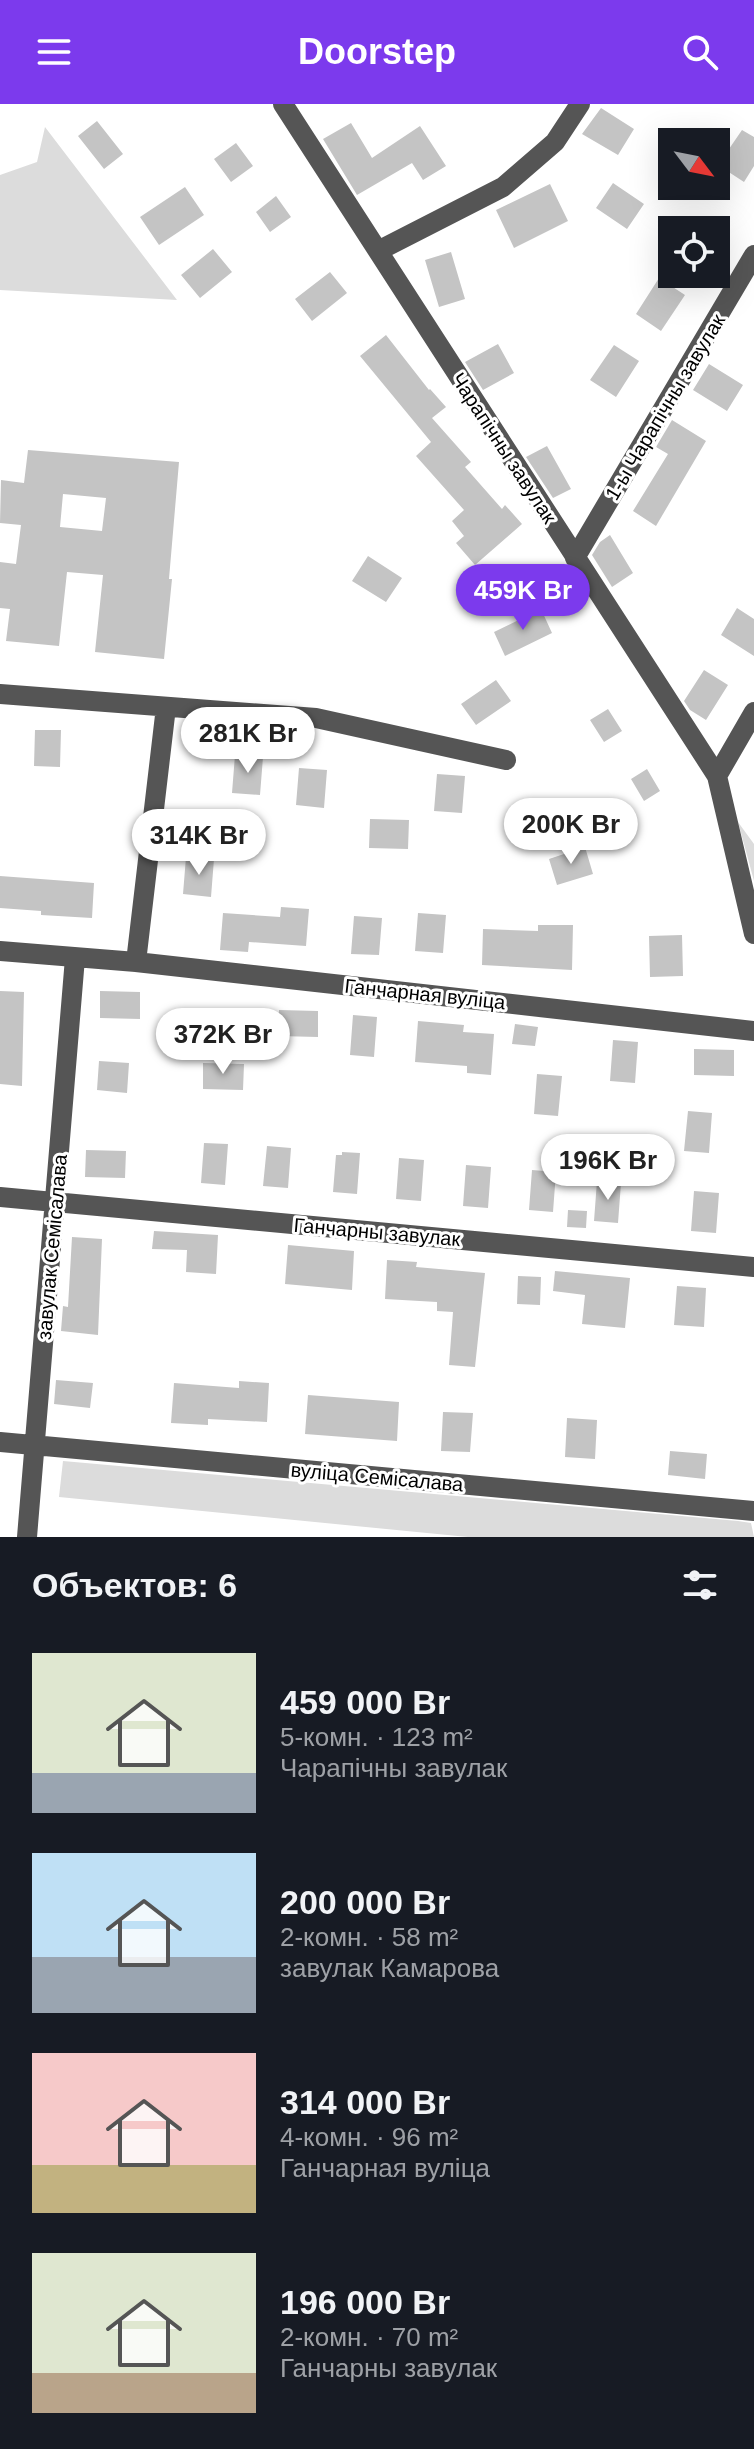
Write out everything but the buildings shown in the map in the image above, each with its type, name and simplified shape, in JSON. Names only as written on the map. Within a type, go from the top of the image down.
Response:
[{"type":"street","name":"Чарапічны завулак","points":[[283,104],[717,776],[754,934]]},
{"type":"street","points":[[378,251],[503,187],[555,142],[580,104]]},
{"type":"street","name":"1-ы Чарапічны завулак","points":[[575,558],[754,255]]},
{"type":"street","points":[[0,694],[316,718],[506,760]]},
{"type":"street","points":[[136,962],[166,707]]},
{"type":"street","points":[[717,776],[754,712]]},
{"type":"street","name":"Ганчарная вуліца","points":[[0,951],[136,962],[754,1031]]},
{"type":"street","name":"завулак Семісалава","points":[[27,1537],[75,958]]},
{"type":"street","name":"Ганчарны завулак","points":[[0,1197],[754,1267]]},
{"type":"street","name":"вуліца Семісалава","points":[[0,1442],[754,1511]]},
{"type":"shaded area","points":[[45,127],[177,300],[0,290],[0,175],[37,162]]},
{"type":"shaded area","points":[[738,822],[754,844],[754,881]]},
{"type":"shaded area","points":[[63,1461],[738,1521],[751,1523],[754,1537],[468,1537],[59,1497]]}]
